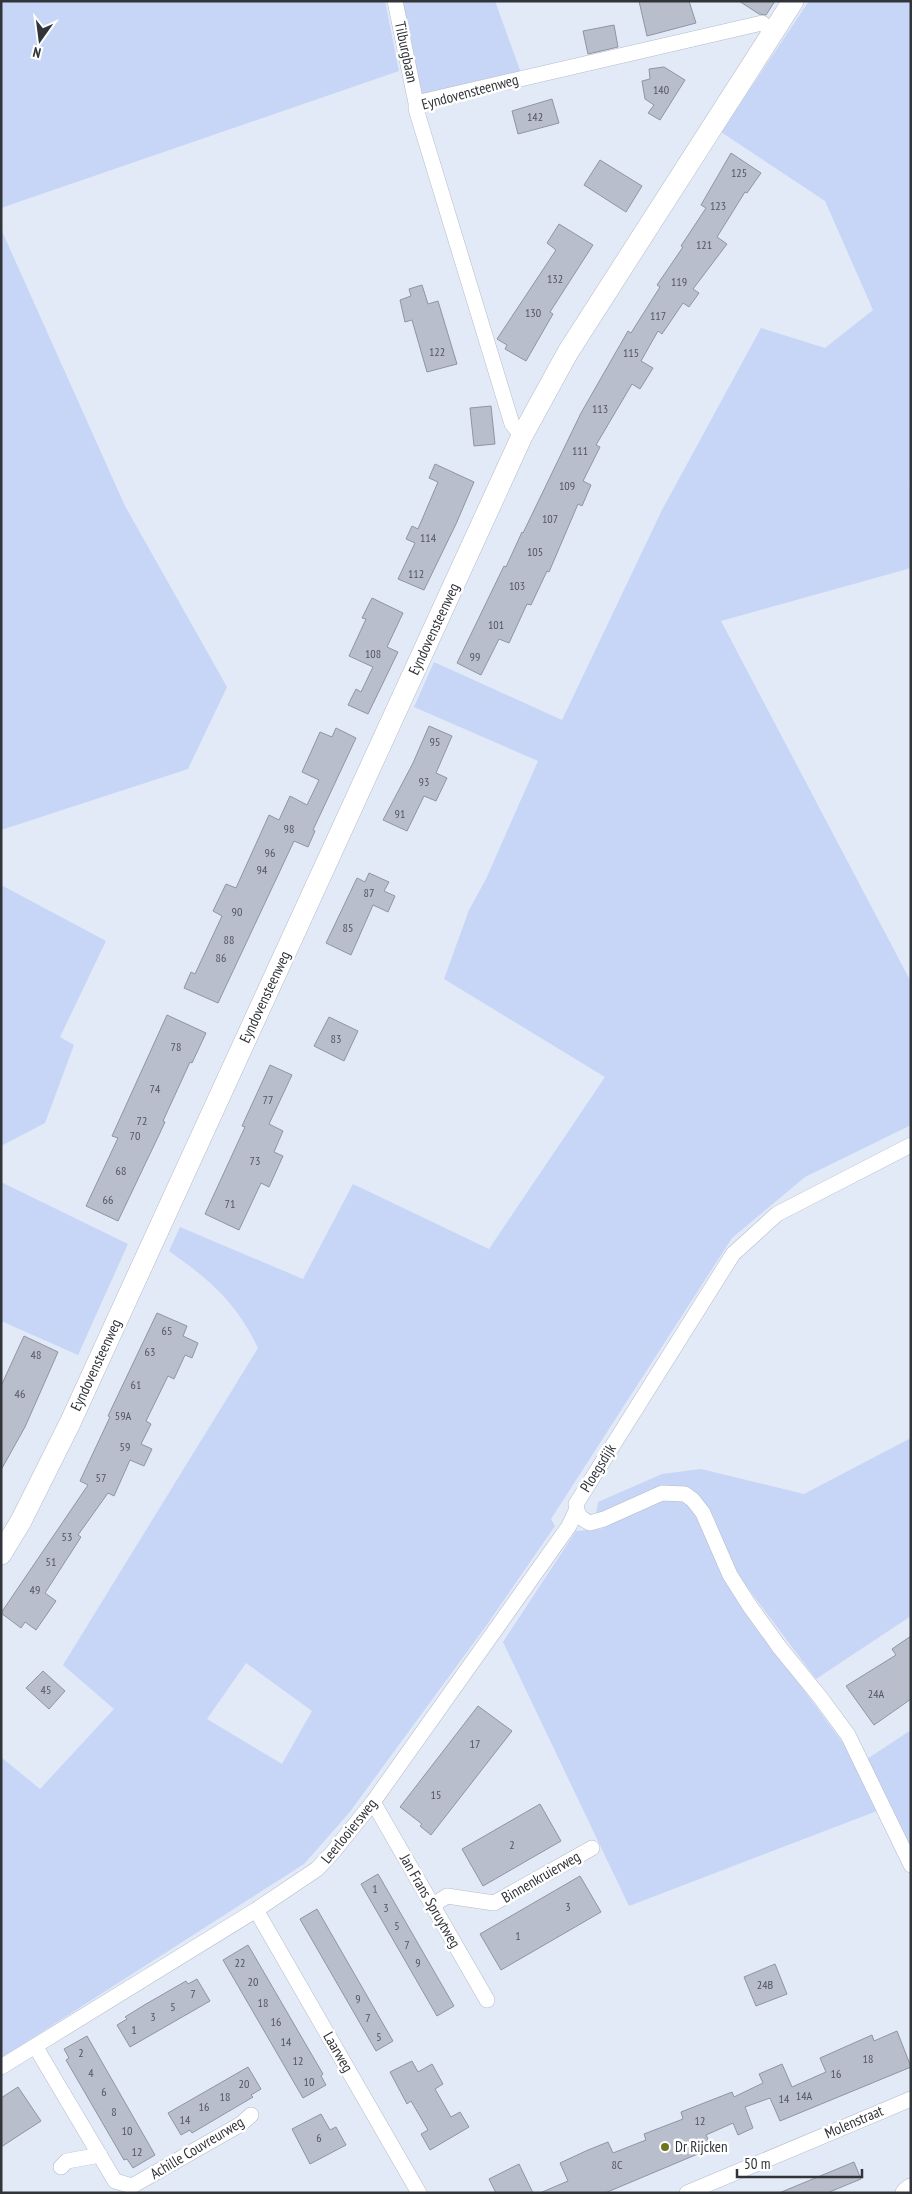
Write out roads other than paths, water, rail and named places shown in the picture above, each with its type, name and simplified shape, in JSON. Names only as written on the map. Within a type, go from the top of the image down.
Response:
[{"type":"street","name":"Tilburgbaan","points":[[394,1],[416,103]]},
{"type":"street","name":"Eyndovensteenweg","points":[[1,1554],[21,1521],[70,1424],[522,436],[568,352],[793,1]]},
{"type":"street","name":"Eyndovensteenweg","points":[[522,436],[512,424],[416,109],[416,103],[762,23],[773,32]]},
{"type":"street","name":"Ploegsdijk","points":[[911,1145],[777,1214],[733,1254],[576,1504],[576,1512],[580,1518],[590,1523],[604,1519],[662,1493],[685,1494],[693,1500],[702,1513],[730,1575],[749,1604],[780,1648],[848,1735],[911,1866]]},
{"type":"street","name":"Leerlooiersweg","points":[[1,2067],[256,1910],[317,1869],[373,1802],[569,1526],[576,1512]]},
{"type":"street","name":"Jan Frans Spruytweg","points":[[373,1802],[487,2000]]},
{"type":"street","name":"Binnenkruierweg","points":[[432,1905],[446,1896],[494,1903],[592,1848]]},
{"type":"street","name":"Laarweg","points":[[256,1910],[419,2193]]},
{"type":"street","name":"Achille Couvreurweg","points":[[35,2046],[115,2181],[132,2186],[241,2124],[251,2115]]},
{"type":"street","name":"Molenstraat","points":[[687,2193],[911,2098]]},
{"type":"street","points":[[61,2167],[68,2162],[100,2155]]},
{"type":"street","points":[[906,2193],[911,2189]]},
{"type":"place","name":"Dr Rijcken","points":[[665,2147]]}]
